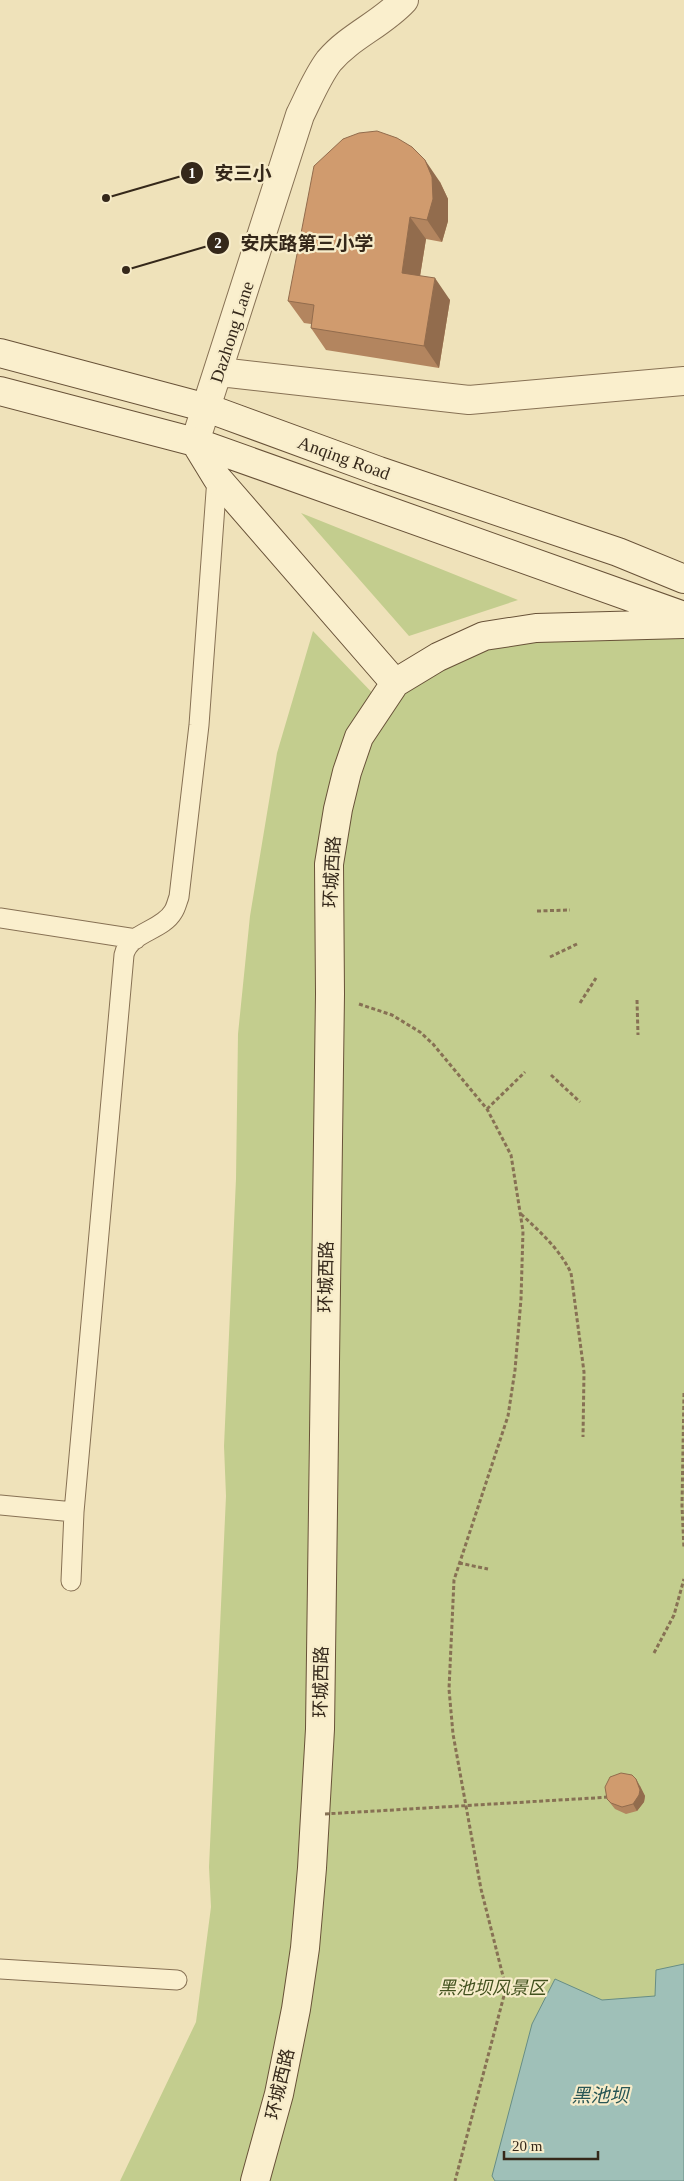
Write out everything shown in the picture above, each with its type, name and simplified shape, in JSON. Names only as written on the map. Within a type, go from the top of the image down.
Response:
[{"type":"street","name":"Dazhong Lane","points":[[196,442],[220,372],[300,115],[329,61],[345,46],[393,11],[404,0]]},
{"type":"street","name":"Anqing Road","points":[[0,353],[207,408],[379,471],[618,552],[684,579]]},
{"type":"street","points":[[220,372],[469,400],[684,380]]},
{"type":"street","name":"Anqing Road","points":[[0,391],[196,442],[684,616]]},
{"type":"street","points":[[196,442],[217,478],[395,683]]},
{"type":"street","points":[[618,552],[684,558]]},
{"type":"street","name":"环城西路","points":[[255,2181],[280,2094],[296,2009],[305,1948],[312,1868],[320,1729],[330,994],[330,864],[338,809],[359,737],[395,683],[438,658],[484,636],[536,628],[684,624]]},
{"type":"lane","points":[[71,1581],[74,1512],[124,955],[127,946],[164,922],[174,912],[178,898],[199,725],[217,478]]},
{"type":"lane","points":[[0,918],[136,939]]},
{"type":"lane","points":[[0,1505],[74,1512]]},
{"type":"lane","points":[[0,1969],[177,1980]]},
{"type":"path","points":[[537,911],[570,910]]},
{"type":"path","points":[[550,957],[577,944]]},
{"type":"path","points":[[580,1003],[596,978]]},
{"type":"path","points":[[330,994],[408,1022],[433,1044],[487,1109],[511,1155],[523,1231],[521,1299],[515,1370],[508,1416],[454,1580],[449,1689],[453,1734],[481,1888],[506,1988],[455,2181]]},
{"type":"path","points":[[637,1000],[638,1035]]},
{"type":"path","points":[[487,1109],[525,1072]]},
{"type":"path","points":[[551,1075],[580,1102]]},
{"type":"path","points":[[520,1214],[551,1241],[565,1259],[571,1273],[584,1372],[583,1437]]},
{"type":"path","points":[[684,1393],[684,1549]]},
{"type":"path","points":[[459,1563],[488,1569]]},
{"type":"path","points":[[654,1653],[674,1615],[684,1578]]},
{"type":"path","points":[[325,1814],[610,1797]]},
{"type":"green space","points":[[301,513],[518,600],[409,636]]},
{"type":"green space","name":"黑池坝风景区","points":[[684,624],[684,2181],[120,2181],[196,2022],[211,1907],[209,1867],[226,1496],[224,1446],[236,1179],[238,1034],[250,916],[277,753],[313,631],[381,702],[484,636]]},
{"type":"water","name":"黑池坝","points":[[684,1964],[684,2181],[495,2181],[492,2176],[532,2024],[555,1979],[602,2000],[655,1996],[656,1970]]},
{"type":"building","points":[[377,131],[397,138],[412,147],[425,160],[432,177],[433,199],[427,220],[410,217],[402,273],[435,278],[424,346],[311,328],[314,305],[288,301],[314,166],[343,139],[359,133]]},
{"type":"building","points":[[621,1773],[632,1775],[636,1779],[640,1790],[633,1804],[622,1807],[611,1803],[607,1799],[605,1787],[610,1777]]},
{"type":"place","name":"安三小","points":[[106,198]]},
{"type":"place","name":"安庆路第三小学","points":[[126,270]]}]
